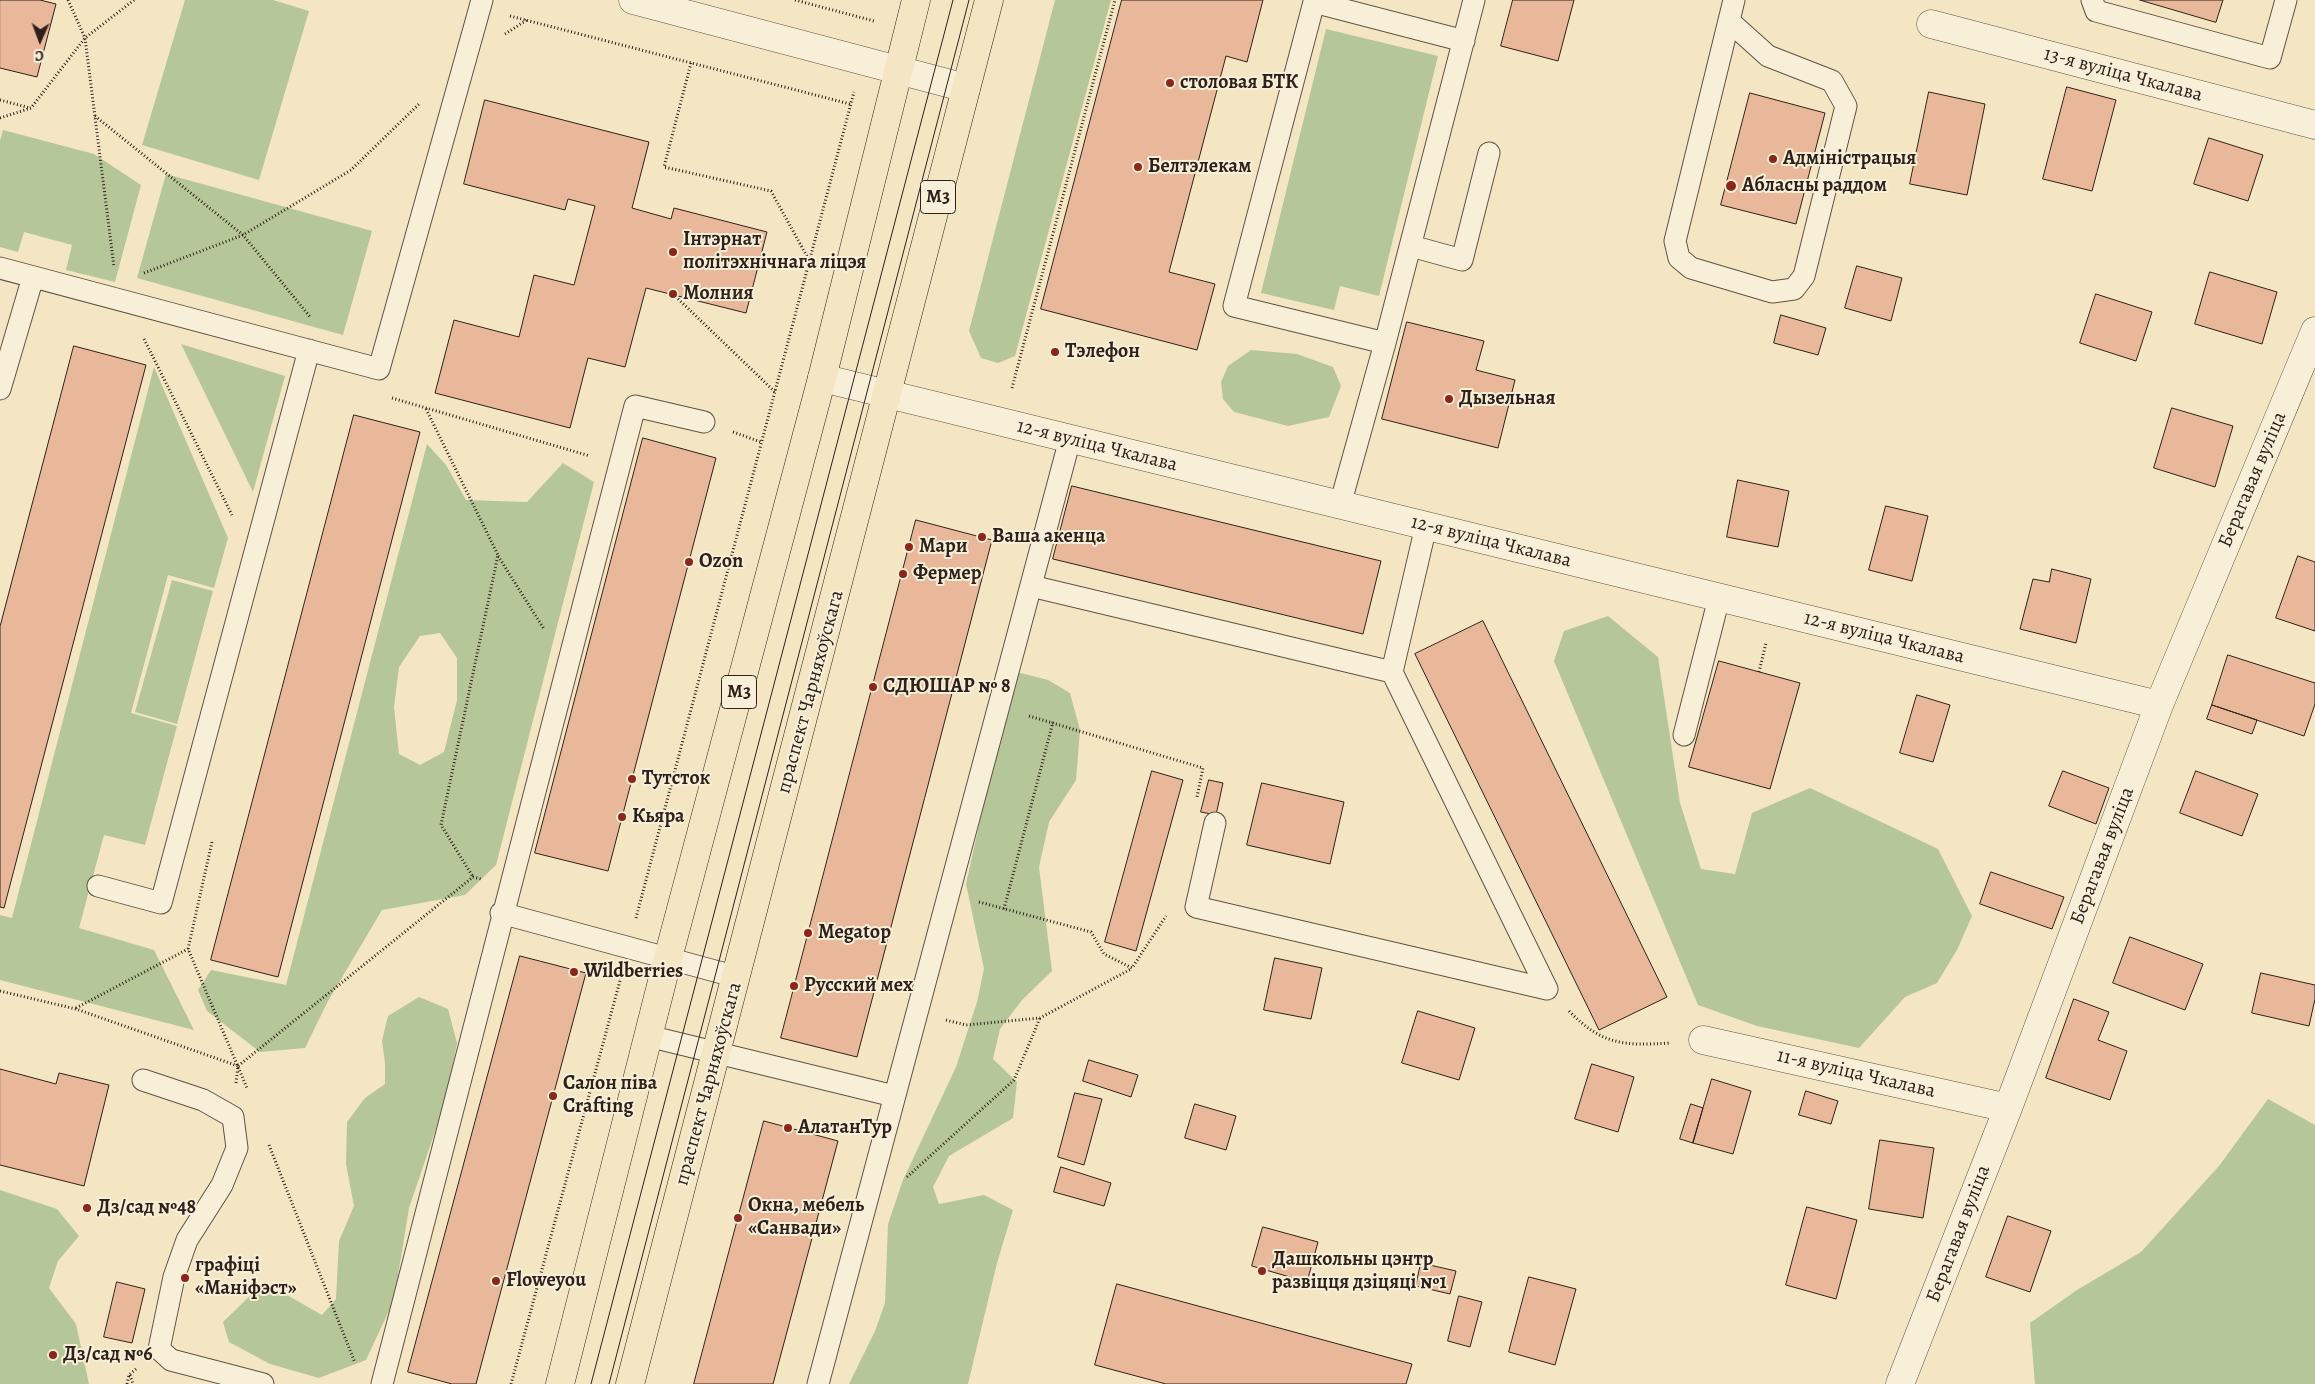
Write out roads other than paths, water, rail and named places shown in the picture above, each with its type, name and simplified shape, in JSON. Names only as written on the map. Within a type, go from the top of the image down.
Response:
[{"type":"main road","name":"М3","points":[[560,1384],[668,958],[822,378],[916,0]]},
{"type":"main road","name":"праспект Чарняхоўскага","points":[[630,1384],[989,0]]},
{"type":"street","points":[[633,0],[966,88]]},
{"type":"street","name":"13-я вуліца Чкалава","points":[[1931,24],[2315,125]]},
{"type":"street","name":"Берагавая вуліца","points":[[1900,1384],[2008,1108],[2159,705],[2315,331]]},
{"type":"street","name":"12-я вуліца Чкалава","points":[[822,378],[2159,705]]},
{"type":"street","name":"11-я вуліца Чкалава","points":[[1703,1040],[2008,1108]]},
{"type":"lane","points":[[1340,505],[1411,246],[1474,0]]},
{"type":"lane","points":[[1729,21],[1768,56],[1832,81],[1846,106],[1804,276],[1794,289],[1772,292],[1690,268],[1679,258],[1675,241],[1734,0]]},
{"type":"lane","points":[[2092,0],[2096,11],[2270,58],[2286,0]]},
{"type":"lane","points":[[1385,343],[1234,306],[1314,2],[1464,41]]},
{"type":"lane","points":[[0,268],[121,292],[309,350],[379,369],[480,4]]},
{"type":"lane","points":[[1411,246],[1462,260],[1489,153]]},
{"type":"lane","points":[[0,389],[33,276]]},
{"type":"lane","points":[[98,886],[161,903],[309,350]]},
{"type":"lane","points":[[382,1384],[509,885],[568,667],[635,406],[704,422]]},
{"type":"lane","points":[[818,1384],[1070,439]]},
{"type":"lane","points":[[1214,822],[1196,907],[1547,990],[1392,672],[1426,526]]},
{"type":"lane","points":[[1031,586],[1392,672]]},
{"type":"lane","points":[[1684,735],[1719,598]]},
{"type":"lane","points":[[502,913],[737,977]]},
{"type":"lane","points":[[648,1036],[894,1096]]},
{"type":"lane","points":[[144,1080],[203,1100],[232,1117],[237,1148],[222,1185],[187,1240],[174,1277],[158,1349],[172,1360],[263,1384]]},
{"type":"tram line","points":[[591,1384],[953,0]]},
{"type":"tram line","points":[[609,1384],[969,0]]},
{"type":"place","name":"столовая БТК","points":[[1170,83]]},
{"type":"place","name":"Адміністрацыя","points":[[1773,159]]},
{"type":"place","name":"Белтэлекам","points":[[1138,167]]},
{"type":"place","name":"Абласны раддом","points":[[1731,186]]},
{"type":"place","name":"Інтэрнат політэхнічнага ліцэя","points":[[673,252]]},
{"type":"place","name":"Молния","points":[[673,294]]},
{"type":"place","name":"Тэлефон","points":[[1055,352]]},
{"type":"place","name":"Дызельная","points":[[1449,399]]},
{"type":"place","name":"Ваша акенца","points":[[982,537]]},
{"type":"place","name":"Мари","points":[[909,547]]},
{"type":"place","name":"Ozon","points":[[689,562]]},
{"type":"place","name":"Фермер","points":[[903,574]]},
{"type":"place","name":"СДЮШАР № 8","points":[[873,687]]},
{"type":"place","name":"Тутсток","points":[[632,779]]},
{"type":"place","name":"Кьяра","points":[[622,817]]},
{"type":"place","name":"Megatop","points":[[808,933]]},
{"type":"place","name":"Wildberries","points":[[574,972]]},
{"type":"place","name":"Русский мех","points":[[794,986]]},
{"type":"place","name":"Салон піва Crafting","points":[[553,1096]]},
{"type":"place","name":"АлатанТур","points":[[788,1128]]},
{"type":"place","name":"Дз/сад №48","points":[[87,1208]]},
{"type":"place","name":"Окна, мебель «Санвади»","points":[[738,1218]]},
{"type":"place","name":"Дашкольны цэнтр развіцця дзіцяці №1","points":[[1262,1271]]},
{"type":"place","name":"графіці «Маніфэст»","points":[[185,1278]]},
{"type":"place","name":"Floweyou","points":[[496,1281]]},
{"type":"place","name":"Дз/сад №6","points":[[53,1355]]}]
